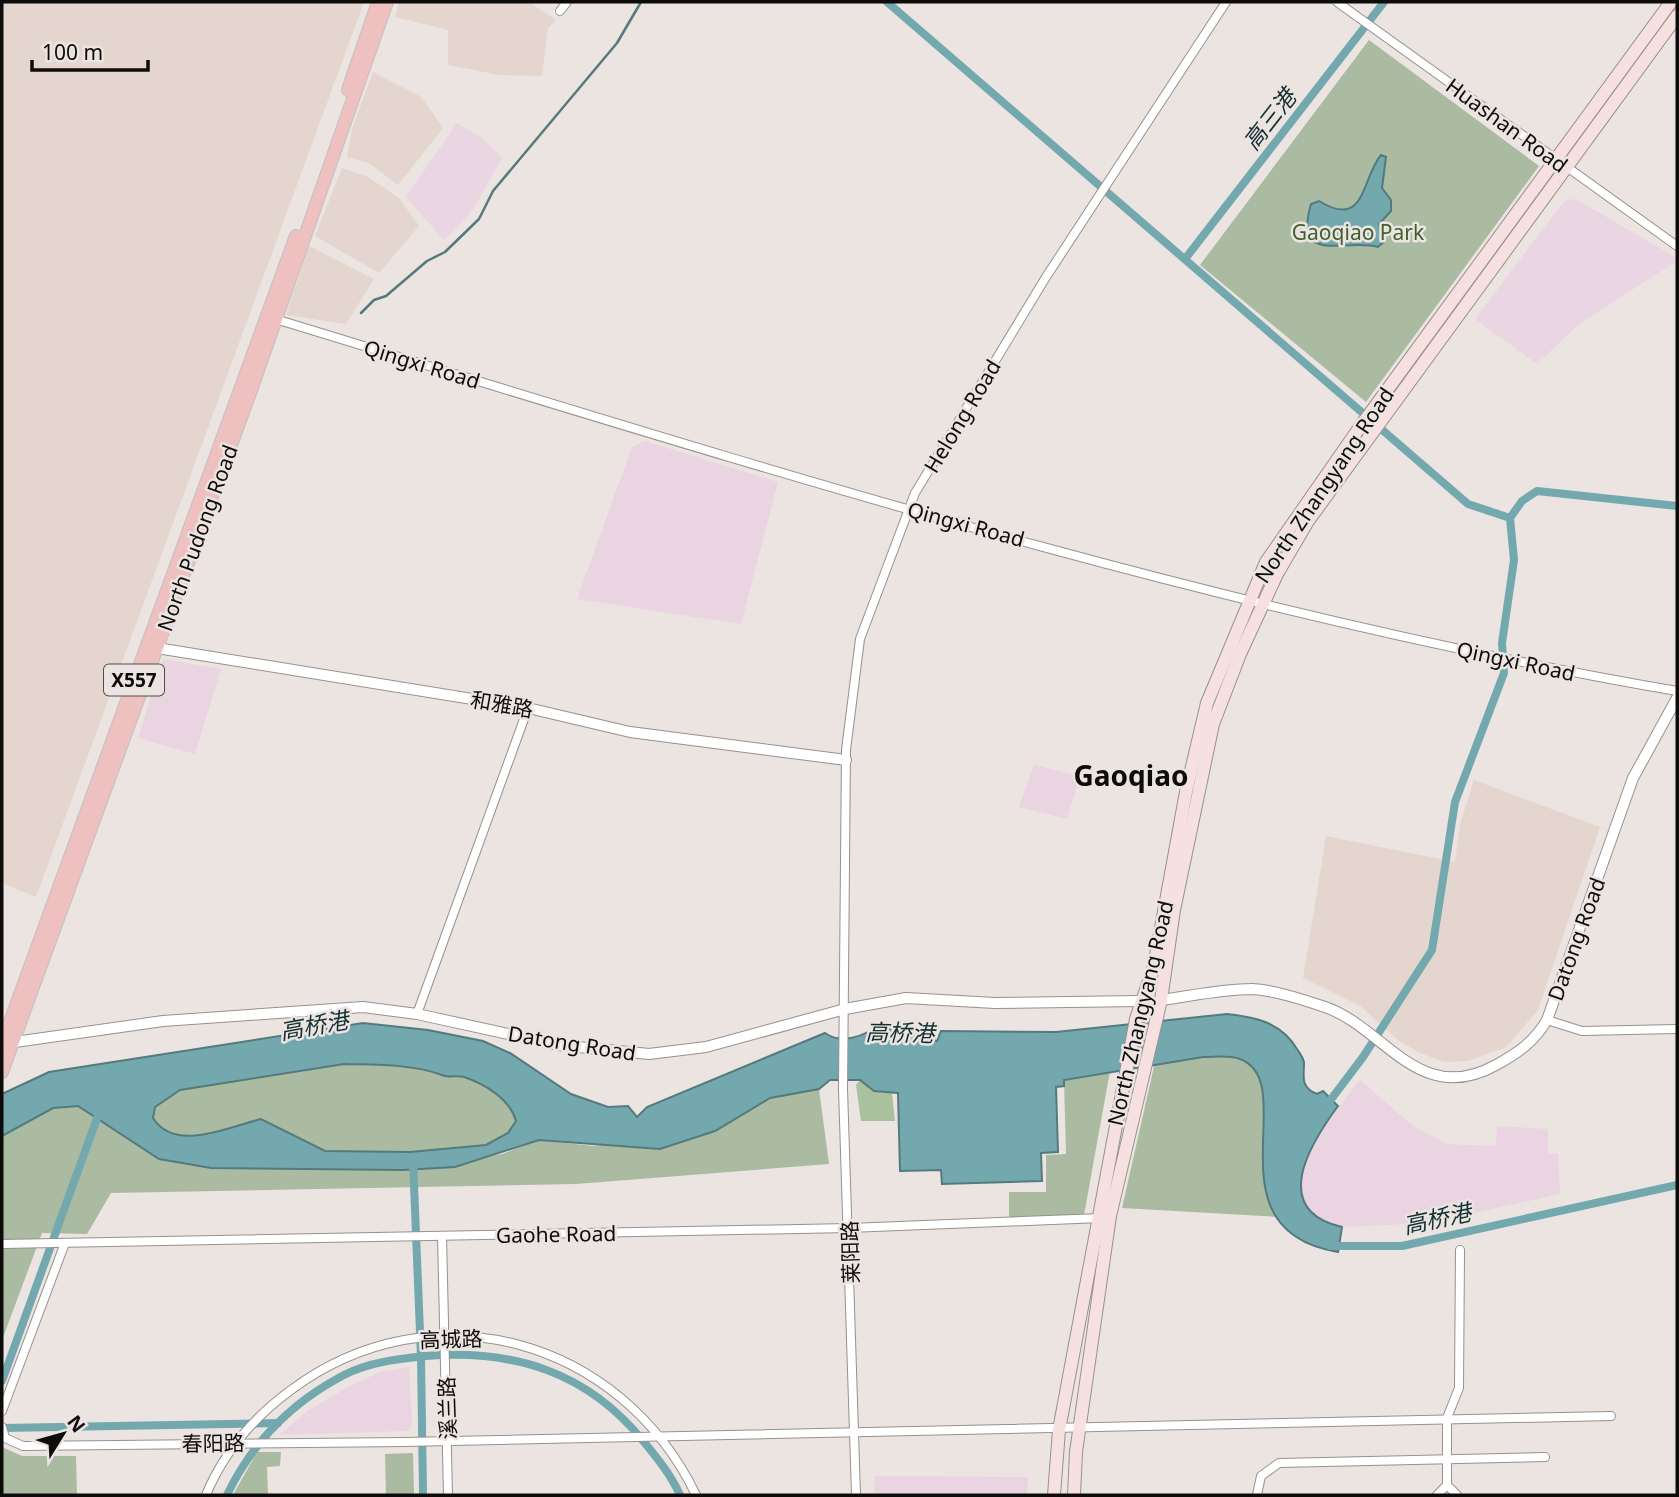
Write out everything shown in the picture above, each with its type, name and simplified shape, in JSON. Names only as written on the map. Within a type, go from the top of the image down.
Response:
[{"type":"main road","name":"North Pudong Road","points":[[5,1043],[157,648],[378,2]]},
{"type":"main road","name":"North Pudong Road","points":[[2,1072],[5,1043],[387,2]]},
{"type":"main road","name":"North Zhangyang Road","points":[[1561,164],[1671,2]]},
{"type":"main road","name":"North Zhangyang Road","points":[[1073,1495],[1104,1217],[1125,1074],[1140,1001],[1154,966],[1186,792],[1207,703],[1249,599],[1266,562],[1561,164],[1677,16]]},
{"type":"main road","name":"North Zhangyang Road","points":[[1054,1495],[1059,1430],[1104,1217],[1161,1000],[1174,910],[1213,724],[1277,574],[1373,420]]},
{"type":"main road","points":[[1140,1001],[1161,1000]]},
{"type":"street","points":[[560,10],[567,2]]},
{"type":"street","name":"Helong Road","points":[[845,1014],[846,760],[860,639],[907,509],[1046,277],[1226,2]]},
{"type":"street","name":"Huashan Road","points":[[1337,2],[1677,246]]},
{"type":"street","name":"Qingxi Road","points":[[270,318],[907,509],[1264,603],[1526,665],[1677,691]]},
{"type":"street","name":"和雅路","points":[[157,648],[528,708],[630,732],[777,754],[846,760]]},
{"type":"street","name":"Datong Road","points":[[1161,1000],[1254,989],[1327,1007],[1357,1026],[1396,1057],[1425,1072],[1455,1077],[1490,1069],[1536,1038],[1547,1020],[1633,778],[1677,698]]},
{"type":"street","points":[[417,1014],[528,708]]},
{"type":"street","name":"Datong Road","points":[[5,1043],[163,1021],[363,1007],[417,1014],[558,1045],[649,1054],[706,1047],[906,998],[995,1003],[1140,1001]]},
{"type":"street","name":"莱阳路","points":[[845,1014],[843,1089],[856,1495]]},
{"type":"street","points":[[1547,1020],[1582,1031],[1677,1029]]},
{"type":"street","name":"Gaohe Road","points":[[2,1244],[849,1228],[1104,1217]]},
{"type":"street","name":"溪兰路","points":[[442,1236],[449,1495]]},
{"type":"street","points":[[2,1411],[61,1243]]},
{"type":"street","points":[[1457,1495],[1447,1485],[1444,1458],[1447,1418],[1460,1388],[1460,1250]]},
{"type":"street","name":"高城路","points":[[206,1495],[235,1443],[245,1431],[266,1408],[316,1371],[371,1347],[445,1335],[491,1337],[536,1348],[587,1371],[627,1400],[660,1435],[683,1468],[696,1495]]},
{"type":"street","name":"春阳路","points":[[2,1427],[5,1438],[23,1446],[1059,1430],[1447,1418],[1611,1416]]},
{"type":"street","points":[[1257,1495],[1261,1476],[1279,1463],[1545,1457]]},
{"type":"street","points":[[1437,1495],[1447,1485]]},
{"type":"shaded area","points":[[2,2],[364,2],[36,897],[2,883]]},
{"type":"shaded area","points":[[399,2],[529,2],[556,20],[548,28],[542,76],[500,75],[448,65],[448,30],[395,17]]},
{"type":"shaded area","points":[[373,72],[421,97],[443,128],[398,185],[369,163],[347,157],[352,129]]},
{"type":"shaded area","points":[[457,123],[483,139],[502,158],[472,211],[444,240],[406,197]]},
{"type":"shaded area","points":[[342,168],[368,177],[399,198],[419,226],[379,273],[315,236]]},
{"type":"shaded area","points":[[1569,199],[1579,201],[1677,258],[1677,261],[1579,324],[1537,364],[1475,319],[1560,206]]},
{"type":"shaded area","points":[[309,246],[374,279],[346,324],[286,315]]},
{"type":"shaded area","points":[[645,441],[778,482],[741,624],[577,599],[632,447]]},
{"type":"shaded area","points":[[163,659],[221,669],[195,754],[138,738]]},
{"type":"shaded area","points":[[1034,765],[1080,776],[1067,819],[1019,807]]},
{"type":"shaded area","points":[[1474,780],[1600,827],[1538,1010],[1506,1047],[1468,1061],[1444,1062],[1418,1052],[1398,1040],[1359,1005],[1303,978],[1326,836],[1455,862],[1460,824]]},
{"type":"shaded area","points":[[1360,1080],[1413,1126],[1447,1144],[1496,1146],[1497,1126],[1548,1129],[1548,1153],[1558,1154],[1560,1194],[1465,1215],[1392,1225],[1342,1227],[1326,1223],[1314,1215],[1300,1191],[1308,1150]]},
{"type":"shaded area","points":[[409,1367],[412,1424],[408,1431],[279,1435],[307,1411],[350,1386],[380,1372]]},
{"type":"shaded area","points":[[875,1476],[1028,1477],[1027,1495],[874,1495]]},
{"type":"green space","name":"Gaoqiao Park","points":[[1369,40],[1539,166],[1366,402],[1200,265]]},
{"type":"green space","points":[[1212,1038],[1273,1081],[1281,1217],[1122,1208],[1158,1049]]},
{"type":"green space","points":[[344,1064],[407,1067],[444,1076],[464,1077],[496,1093],[513,1113],[516,1121],[508,1133],[486,1145],[410,1152],[325,1151],[261,1119],[203,1135],[188,1136],[163,1128],[153,1118],[155,1107],[180,1090]]},
{"type":"green space","points":[[1110,1071],[1084,1215],[1009,1219],[1009,1192],[1046,1192],[1046,1155],[1066,1154],[1064,1080]]},
{"type":"green space","points":[[860,1080],[874,1091],[892,1093],[895,1121],[861,1121],[856,1085]]},
{"type":"green space","points":[[819,1089],[829,1164],[576,1184],[111,1193],[87,1234],[42,1233],[2,1340],[2,1136],[53,1108],[78,1106],[159,1159],[211,1168],[403,1170],[502,1154],[539,1140],[593,1146],[715,1131],[770,1098]]},
{"type":"green space","points":[[2,1447],[22,1456],[76,1456],[77,1495],[2,1495]]},
{"type":"green space","points":[[257,1452],[281,1452],[280,1466],[267,1467],[268,1495],[233,1495]]},
{"type":"green space","points":[[413,1453],[414,1495],[386,1495],[385,1454]]},
{"type":"water","points":[[1381,155],[1386,157],[1382,188],[1391,200],[1391,211],[1379,224],[1385,241],[1378,247],[1325,245],[1316,242],[1309,236],[1307,223],[1311,204],[1319,201],[1334,208],[1346,209],[1354,206]]},
{"type":"water","points":[[1227,1014],[1266,1022],[1283,1033],[1291,1040],[1303,1060],[1305,1085],[1317,1094],[1323,1091],[1338,1106],[1308,1157],[1302,1174],[1301,1191],[1307,1206],[1320,1218],[1342,1227],[1338,1252],[1298,1238],[1275,1216],[1265,1188],[1263,1096],[1257,1073],[1240,1059],[1231,1057],[1203,1057],[1064,1080],[1064,1086],[1056,1087],[1058,1152],[1041,1153],[1042,1181],[942,1184],[941,1170],[900,1171],[898,1093],[874,1091],[860,1080],[830,1080],[819,1089],[770,1098],[715,1131],[660,1149],[539,1140],[455,1167],[403,1170],[211,1168],[159,1159],[78,1106],[53,1108],[2,1136],[2,1094],[49,1072],[363,1023],[428,1030],[483,1041],[510,1053],[571,1094],[608,1107],[628,1106],[637,1117],[647,1107],[825,1033],[845,1039],[859,1036],[879,1026],[937,1041],[941,1031],[1056,1032]],"holes":[[[344,1064],[407,1067],[444,1076],[464,1077],[496,1093],[508,1106],[516,1121],[508,1133],[486,1145],[410,1152],[325,1151],[261,1119],[203,1135],[188,1136],[163,1128],[153,1118],[155,1107],[180,1090]]]},
{"type":"waterway","points":[[361,313],[374,300],[386,296],[427,261],[445,252],[479,219],[493,191],[617,43],[641,2]]},
{"type":"waterway","points":[[887,2],[1468,504],[1510,518]]},
{"type":"waterway","name":"高三港","points":[[1185,259],[1384,2]]},
{"type":"waterway","points":[[1326,1106],[1363,1057],[1432,950],[1455,802],[1504,673],[1502,643],[1514,560],[1510,518],[1522,501],[1537,491],[1677,506]]},
{"type":"waterway","points":[[2,1381],[100,1110]]},
{"type":"waterway","points":[[413,1160],[421,1357],[423,1495]]},
{"type":"waterway","name":"高桥港","points":[[1330,1246],[1402,1246],[1677,1185]]},
{"type":"waterway","points":[[227,1495],[261,1441],[291,1411],[325,1386],[344,1375],[374,1364],[415,1357],[458,1355],[519,1362],[574,1382],[599,1398],[622,1418],[659,1461],[680,1495]]},
{"type":"waterway","points":[[2,1428],[278,1423]]},
{"type":"district","name":"Gaoqiao","points":[[1131,775]]}]
